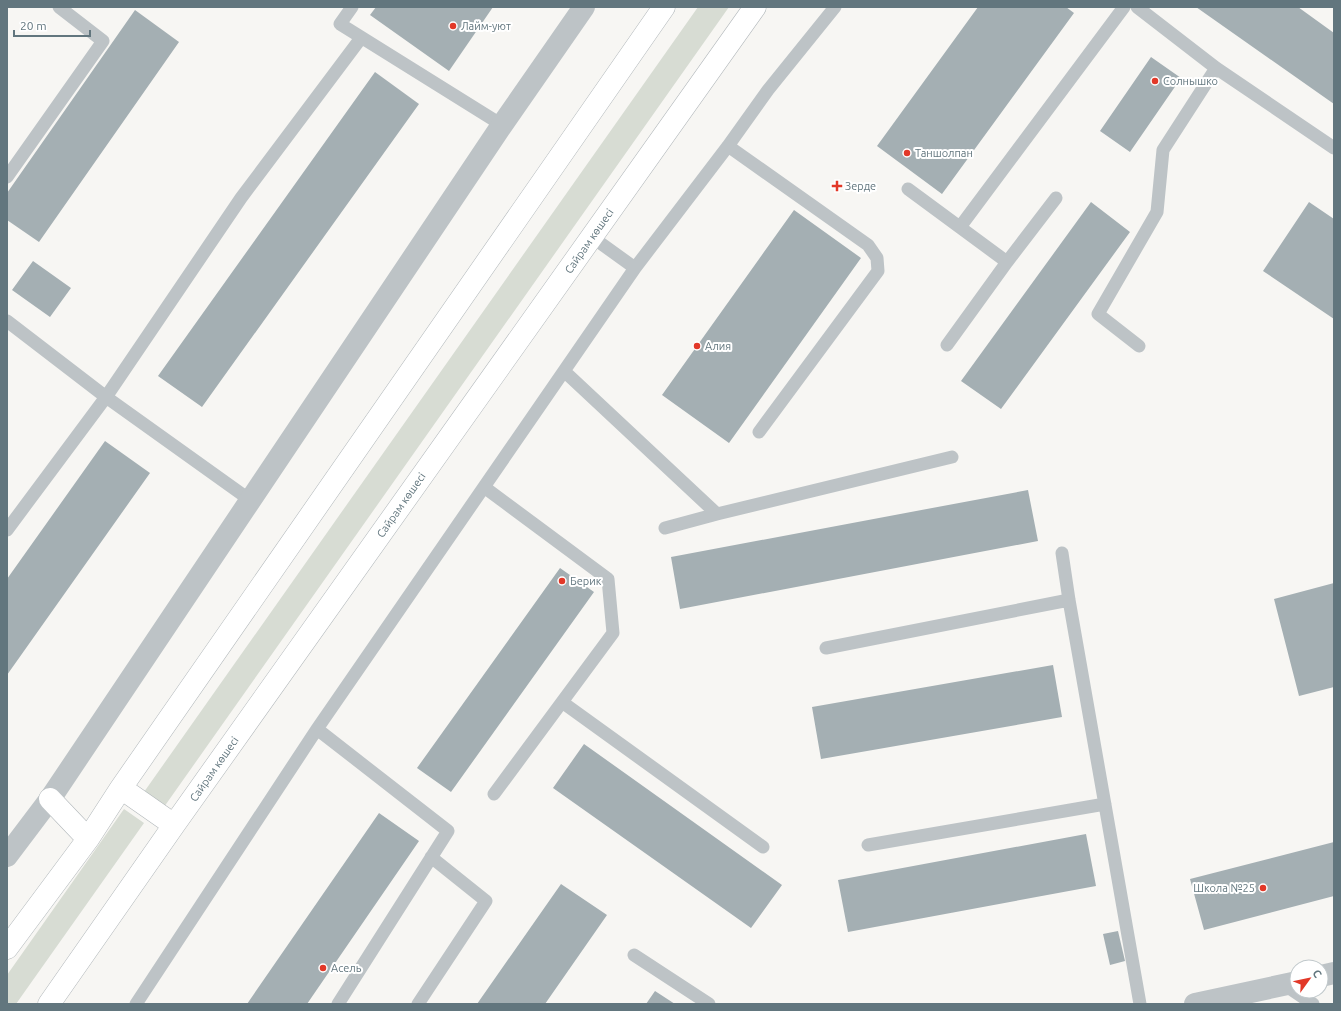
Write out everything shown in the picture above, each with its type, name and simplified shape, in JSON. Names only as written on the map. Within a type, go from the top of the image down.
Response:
[{"type":"main road","points":[[7,948],[88,839],[664,7]]},
{"type":"main road","name":"Сайрам көшесі","points":[[49,1004],[174,825],[755,7]]},
{"type":"main road","points":[[122,788],[174,825]]},
{"type":"main road","points":[[50,799],[88,839]]},
{"type":"street","points":[[7,856],[50,799],[502,125],[584,7]]},
{"type":"street","points":[[1195,1004],[1289,983]]},
{"type":"lane","points":[[7,177],[103,41],[59,7]]},
{"type":"lane","points":[[352,7],[340,24],[502,125]]},
{"type":"lane","points":[[136,1004],[317,729],[635,268],[728,146],[768,90],[835,7]]},
{"type":"lane","points":[[960,227],[1124,7]]},
{"type":"lane","points":[[1137,7],[1216,68],[1334,148]]},
{"type":"lane","points":[[7,530],[106,397],[241,198],[361,38]]},
{"type":"lane","points":[[1139,346],[1098,314],[1157,212],[1163,150],[1216,68]]},
{"type":"lane","points":[[728,146],[868,245],[877,258],[878,271],[759,432]]},
{"type":"lane","points":[[908,189],[1007,262]]},
{"type":"lane","points":[[947,344],[1056,198]]},
{"type":"lane","points":[[592,237],[635,268]]},
{"type":"lane","points":[[7,321],[106,397],[250,500]]},
{"type":"lane","points":[[564,370],[717,514]]},
{"type":"lane","points":[[664,528],[952,457]]},
{"type":"lane","points":[[484,487],[608,579],[613,633],[494,794]]},
{"type":"lane","points":[[1062,553],[1140,1004]]},
{"type":"lane","points":[[826,648],[1069,600]]},
{"type":"lane","points":[[562,702],[763,847]]},
{"type":"lane","points":[[317,729],[448,830],[338,1004]]},
{"type":"lane","points":[[868,845],[1105,804]]},
{"type":"lane","points":[[418,1004],[486,901],[431,857]]},
{"type":"lane","points":[[634,955],[709,1004]]},
{"type":"shaded area","points":[[698,7],[729,7],[164,807],[144,792]]},
{"type":"shaded area","points":[[124,809],[144,823],[16,1004],[7,1004],[7,975]]},
{"type":"building","name":"Лайм-уют","points":[[376,7],[493,7],[449,71],[370,15]]},
{"type":"building","points":[[978,7],[1066,7],[1074,13],[942,194],[877,146]]},
{"type":"building","points":[[1196,7],[1298,7],[1334,33],[1334,104]]},
{"type":"building","points":[[135,10],[179,42],[39,242],[7,220],[7,193]]},
{"type":"building","points":[[1151,57],[1181,78],[1130,152],[1100,131]]},
{"type":"building","points":[[375,72],[419,104],[202,407],[158,376]]},
{"type":"building","points":[[1091,202],[1130,232],[1001,409],[961,381]]},
{"type":"building","points":[[1309,202],[1334,219],[1334,319],[1263,271]]},
{"type":"building","points":[[794,210],[861,258],[729,443],[662,395]]},
{"type":"building","points":[[33,261],[71,288],[50,317],[12,290]]},
{"type":"building","points":[[105,441],[150,473],[7,675],[7,579]]},
{"type":"building","points":[[1028,490],[1038,541],[680,609],[671,557]]},
{"type":"building","points":[[560,568],[594,592],[451,792],[417,768]]},
{"type":"building","points":[[1334,583],[1334,687],[1299,696],[1274,599]]},
{"type":"building","points":[[1053,665],[1062,717],[821,759],[812,707]]},
{"type":"building","points":[[584,744],[782,885],[751,928],[553,788]]},
{"type":"building","points":[[379,813],[419,841],[307,1004],[247,1004]]},
{"type":"building","points":[[1086,834],[1096,886],[848,932],[838,880]]},
{"type":"building","name":"Школа №25","points":[[1334,842],[1334,896],[1204,930],[1190,879]]},
{"type":"building","points":[[561,884],[607,915],[545,1004],[477,1004]]},
{"type":"building","points":[[1118,931],[1125,961],[1110,965],[1103,934]]},
{"type":"building","points":[[655,991],[675,1004],[646,1004]]},
{"type":"place","name":"Лайм-уют","points":[[453,26]]},
{"type":"place","name":"Солнышко","points":[[1155,81]]},
{"type":"place","name":"Таншолпан","points":[[907,153]]},
{"type":"place","name":"Зерде","points":[[837,186]]},
{"type":"place","name":"Алия","points":[[697,346]]},
{"type":"place","name":"Берик","points":[[562,581]]},
{"type":"place","name":"Школа №25","points":[[1263,888]]},
{"type":"place","name":"Асель","points":[[323,968]]}]
